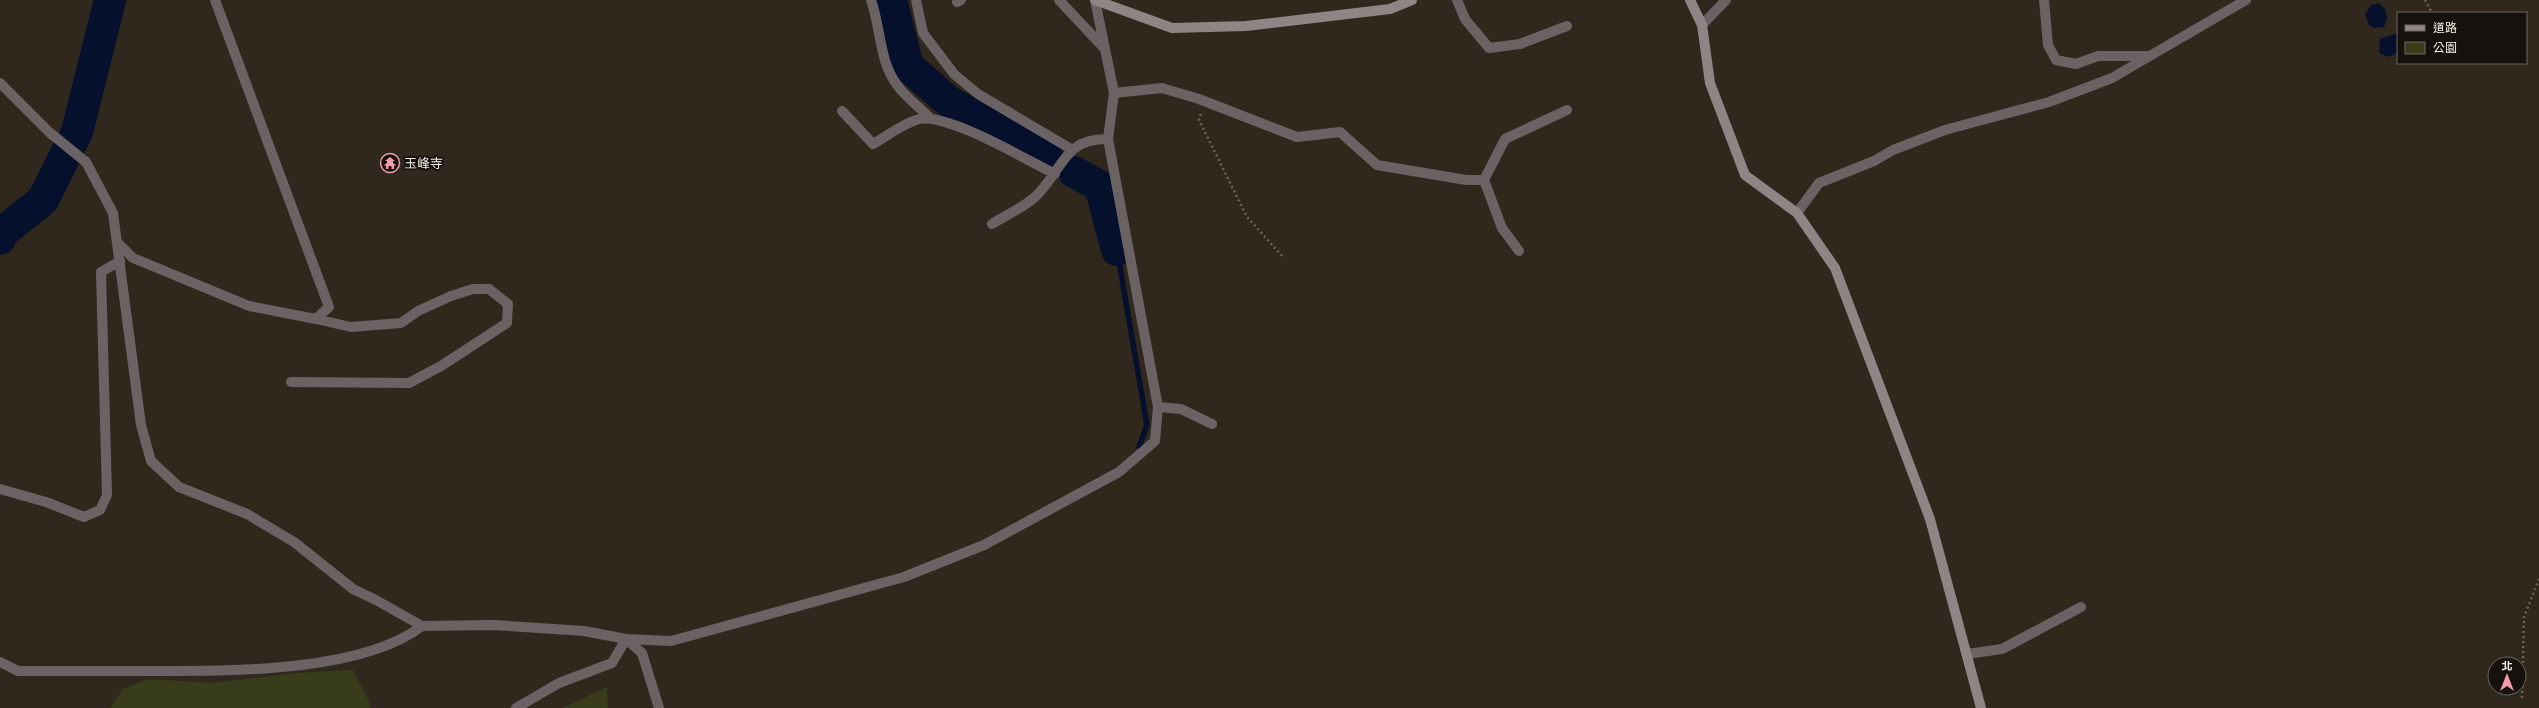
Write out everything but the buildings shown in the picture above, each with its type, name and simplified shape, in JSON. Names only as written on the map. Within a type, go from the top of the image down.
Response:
[{"type":"street","points":[[215,0],[329,307],[316,319]]},
{"type":"street","points":[[871,0],[877,17],[882,52],[897,85],[930,118]]},
{"type":"street","points":[[916,0],[923,33],[954,74],[978,94],[1071,149]]},
{"type":"street","points":[[1059,0],[1105,49]]},
{"type":"street","points":[[0,83],[49,132],[86,162],[113,213],[141,425],[151,461],[179,487],[247,514],[294,542],[353,589],[422,626],[494,626],[584,631],[626,639],[672,641],[904,577],[984,545],[1119,472],[1155,441],[1158,407],[1108,139],[1114,93],[1095,0]]},
{"type":"street","points":[[1095,0],[1172,28],[1246,26],[1390,10],[1412,0]]},
{"type":"street","points":[[1457,0],[1465,19],[1489,48],[1520,44],[1568,26]]},
{"type":"street","points":[[1690,0],[1702,25],[1710,83],[1745,175],[1797,213],[1835,268],[1930,518],[1981,708]]},
{"type":"street","points":[[1702,25],[1726,0]]},
{"type":"street","points":[[2044,0],[2048,45],[2056,60],[2076,64],[2098,56],[2146,56]]},
{"type":"street","points":[[1797,213],[1819,183],[1874,161],[1893,150],[1945,130],[2049,102],[2112,78],[2146,56],[2246,0]]},
{"type":"street","points":[[1114,93],[1162,88],[1205,102],[1297,137],[1340,132],[1377,165],[1466,180],[1484,180]]},
{"type":"street","points":[[1519,251],[1502,228],[1484,180],[1506,139],[1568,110]]},
{"type":"street","points":[[842,111],[873,144],[917,119],[930,118],[950,122],[1055,174]]},
{"type":"street","points":[[992,224],[1034,198],[1055,174],[1071,149],[1091,139],[1108,139]]},
{"type":"street","points":[[118,242],[133,258],[250,306],[351,327],[400,323],[418,311],[451,296],[473,289],[489,290],[508,304],[508,323],[441,366],[409,383],[291,382]]},
{"type":"street","points":[[0,489],[46,502],[84,517],[100,510],[107,495],[101,272],[120,262]]},
{"type":"street","points":[[1158,407],[1181,409],[1212,424]]},
{"type":"street","points":[[1967,654],[2002,649],[2081,607]]},
{"type":"street","points":[[0,662],[18,671],[251,671],[337,658],[376,648],[408,636],[422,626]]},
{"type":"street","points":[[516,708],[559,683],[612,663],[626,639]]},
{"type":"street","points":[[626,639],[642,653],[659,708]]},
{"type":"path","points":[[2425,0],[2431,12]]},
{"type":"path","points":[[1205,102],[1199,120],[1247,217],[1282,257]]},
{"type":"path","points":[[2522,698],[2524,617],[2539,579]]},
{"type":"green space","points":[[353,670],[369,701],[370,708],[110,708],[123,689],[149,679],[212,683],[296,673]]},
{"type":"green space","points":[[607,687],[608,708],[562,708]]},
{"type":"water","points":[[2379,3],[2385,9],[2387,18],[2384,27],[2374,28],[2369,25],[2365,14],[2371,5]]},
{"type":"water","points":[[2397,33],[2397,53],[2389,57],[2379,53],[2380,39]]},
{"type":"waterway","points":[[0,239],[3,232],[43,200],[77,132],[110,0]]},
{"type":"waterway","points":[[891,0],[908,66],[948,101],[1048,157]]},
{"type":"waterway","points":[[1074,172],[1100,186],[1117,250]]},
{"type":"waterway","points":[[1117,250],[1147,425],[1139,447]]},
{"type":"place","name":"玉峰寺","points":[[390,163]]}]
